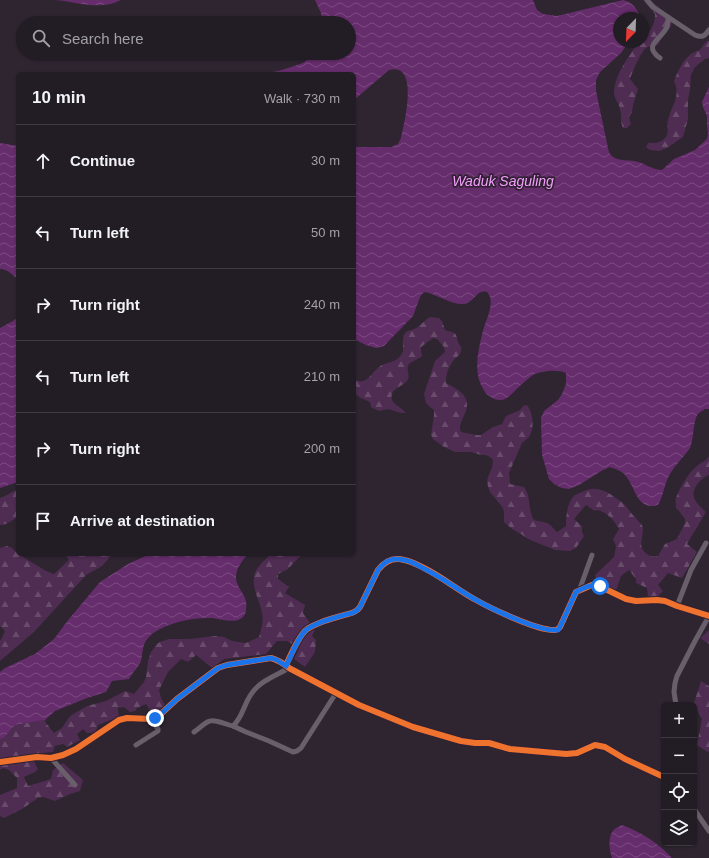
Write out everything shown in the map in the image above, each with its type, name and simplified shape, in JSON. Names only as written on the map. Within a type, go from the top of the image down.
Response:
[{"type":"street","points":[[646,0],[653,7],[698,37],[705,36],[709,30]]},
{"type":"street","points":[[660,58],[655,54],[652,48],[666,28],[668,17]]},
{"type":"street","points":[[677,606],[691,570],[706,543]]},
{"type":"street","points":[[579,591],[592,555]]},
{"type":"street","points":[[233,726],[241,717],[248,698],[256,688],[288,667],[301,635],[311,627],[357,611],[378,570],[386,561],[391,559],[414,563],[478,601],[543,629],[558,630],[576,592],[592,585],[597,585],[626,599],[636,602],[657,600],[665,601],[709,616],[675,683],[674,692],[676,702]]},
{"type":"street","points":[[0,762],[38,757],[51,758],[64,755],[120,720],[127,718],[151,719],[163,712],[177,699],[218,668],[227,665],[271,658],[359,705],[413,726],[461,741],[489,744],[510,749],[566,754],[576,753],[595,745],[605,748],[661,777]]},
{"type":"street","points":[[194,732],[212,720],[233,726],[293,752],[298,751],[336,693]]},
{"type":"street","points":[[136,745],[158,730],[151,719]]},
{"type":"street","points":[[51,758],[75,785]]},
{"type":"street","points":[[695,810],[709,831]]},
{"type":"green space","points":[[643,0],[650,0],[673,19],[670,28],[663,35],[658,45],[649,46],[649,32],[653,24],[655,14]]},
{"type":"green space","points":[[707,41],[709,41],[709,58],[705,59],[695,67],[691,75],[688,100],[688,119],[683,137],[667,148],[659,151],[650,150],[646,147],[648,143],[662,141],[667,134],[668,122],[677,91],[674,81],[681,66],[690,55],[700,50]]},
{"type":"green space","points":[[634,48],[646,48],[637,62],[630,79],[638,89],[632,112],[629,117],[631,124],[627,128],[623,128],[621,112],[614,92],[617,78]]},
{"type":"green space","points":[[430,317],[439,318],[442,321],[445,330],[455,334],[461,348],[460,353],[449,368],[446,383],[460,391],[465,397],[467,405],[460,426],[461,432],[481,435],[493,427],[502,424],[506,416],[520,410],[523,406],[527,405],[529,408],[533,425],[531,434],[522,443],[509,473],[510,484],[524,487],[526,490],[533,519],[548,524],[557,532],[566,526],[568,506],[574,496],[589,489],[600,490],[613,496],[626,506],[642,525],[642,548],[647,554],[653,557],[658,556],[665,544],[677,539],[685,523],[685,519],[676,508],[676,499],[680,490],[690,473],[709,456],[709,475],[703,478],[694,490],[693,494],[696,502],[706,512],[687,544],[697,552],[682,578],[668,573],[658,585],[663,591],[657,597],[652,598],[648,596],[647,588],[636,583],[636,579],[629,570],[621,576],[617,588],[612,595],[598,583],[595,575],[614,557],[616,546],[613,539],[619,529],[607,515],[601,511],[595,511],[586,505],[574,519],[582,526],[584,536],[576,548],[570,551],[555,550],[528,539],[504,522],[503,508],[490,492],[488,487],[487,481],[492,468],[493,460],[486,455],[471,452],[455,452],[444,447],[433,439],[431,435],[434,410],[426,403],[424,394],[435,361],[445,352],[444,347],[437,339],[433,338],[421,347],[422,356],[410,363],[408,366],[408,380],[392,393],[393,402],[406,413],[388,409],[379,411],[371,407],[370,402],[356,394],[356,380],[366,380],[379,367],[397,359],[403,351],[403,338],[405,333],[415,329]]},
{"type":"green space","points":[[16,490],[16,518],[6,524],[0,525],[0,498]]},
{"type":"green space","points":[[7,546],[12,548],[16,552],[16,556],[21,556],[46,571],[54,574],[69,560],[66,556],[111,556],[102,566],[86,575],[34,632],[0,661],[0,639],[1,640],[5,631],[0,626],[0,548]]},
{"type":"green space","points":[[268,556],[300,556],[288,569],[278,574],[278,579],[289,587],[285,593],[305,605],[303,613],[315,630],[312,636],[316,640],[315,652],[305,667],[294,659],[299,648],[287,641],[277,641],[266,654],[224,659],[212,668],[196,655],[188,662],[181,659],[168,672],[159,690],[166,707],[151,712],[146,704],[137,708],[135,711],[130,712],[124,707],[118,708],[119,717],[98,725],[96,731],[87,733],[83,729],[77,734],[80,740],[67,747],[63,744],[55,746],[53,752],[42,753],[34,762],[38,769],[24,777],[28,786],[51,779],[53,770],[63,763],[83,780],[80,791],[55,801],[43,797],[38,798],[22,809],[4,818],[0,816],[0,795],[17,788],[17,778],[9,770],[3,768],[0,770],[0,739],[4,738],[15,725],[45,720],[54,733],[62,728],[70,716],[87,706],[106,701],[125,691],[134,694],[144,682],[151,652],[160,642],[169,639],[189,639],[215,636],[246,643],[259,637],[263,616],[254,586],[254,577],[258,567]]},
{"type":"green space","points":[[709,631],[709,644],[700,638]]},
{"type":"green space","points":[[701,681],[709,686],[709,752],[697,745],[702,719],[697,709],[697,702],[694,702]]},
{"type":"water","points":[[55,0],[121,0],[105,5],[89,5]]},
{"type":"water","name":"Waduk Saguling","points":[[315,0],[533,0],[537,10],[543,14],[557,16],[623,0],[627,1],[635,7],[638,12],[613,12],[613,48],[625,48],[600,72],[596,80],[596,91],[608,150],[611,155],[617,159],[638,162],[662,170],[674,159],[695,150],[707,139],[707,116],[702,102],[709,87],[709,409],[703,410],[696,417],[690,448],[670,474],[658,505],[650,506],[640,501],[624,474],[610,467],[579,485],[569,489],[562,488],[554,484],[549,479],[542,455],[541,418],[544,411],[558,400],[562,394],[566,384],[566,373],[550,371],[540,372],[533,375],[503,400],[494,399],[486,394],[479,379],[477,366],[483,330],[489,313],[491,301],[487,292],[480,292],[467,303],[459,304],[425,292],[420,297],[413,316],[384,346],[376,348],[356,340],[356,147],[391,147],[398,144],[401,138],[407,108],[407,84],[404,75],[399,70],[389,70],[356,98],[356,72],[273,72],[303,63],[307,60],[356,60],[356,16],[322,16]]},
{"type":"water","points":[[0,143],[16,146],[16,278],[8,271],[0,269]]},
{"type":"water","points":[[16,319],[16,483],[0,488],[0,328]]},
{"type":"water","points":[[146,556],[246,556],[238,568],[236,574],[238,586],[246,600],[245,613],[243,617],[236,621],[210,618],[191,619],[160,629],[147,639],[143,648],[141,661],[129,679],[112,681],[106,692],[55,711],[45,720],[15,725],[4,738],[0,739],[0,672],[5,668],[35,654],[54,639],[100,582],[128,564]]},
{"type":"water","points":[[622,825],[649,838],[672,858],[612,858],[610,850],[611,834],[616,828]]},
{"type":"cycle path","points":[[286,665],[297,642],[306,630],[314,625],[356,611],[360,607],[378,570],[383,564],[393,559],[400,559],[414,563],[437,575],[476,600],[504,614],[547,629],[558,629],[576,592],[592,585],[597,585],[626,599],[636,601],[665,601],[709,616]]},
{"type":"cycle path","points":[[0,762],[37,757],[51,758],[63,755],[76,749],[119,720],[127,718],[155,718],[177,699],[218,668],[227,665],[271,658],[359,705],[413,727],[461,741],[489,743],[510,749],[566,754],[577,753],[595,745],[605,747],[625,759],[661,776]]},
{"type":"route","points":[[155,718],[177,699],[218,668],[227,665],[271,658],[283,663],[286,666],[301,635],[311,627],[357,611],[378,570],[386,561],[391,559],[414,563],[478,601],[543,629],[558,630],[576,592],[592,585],[600,586]]}]
